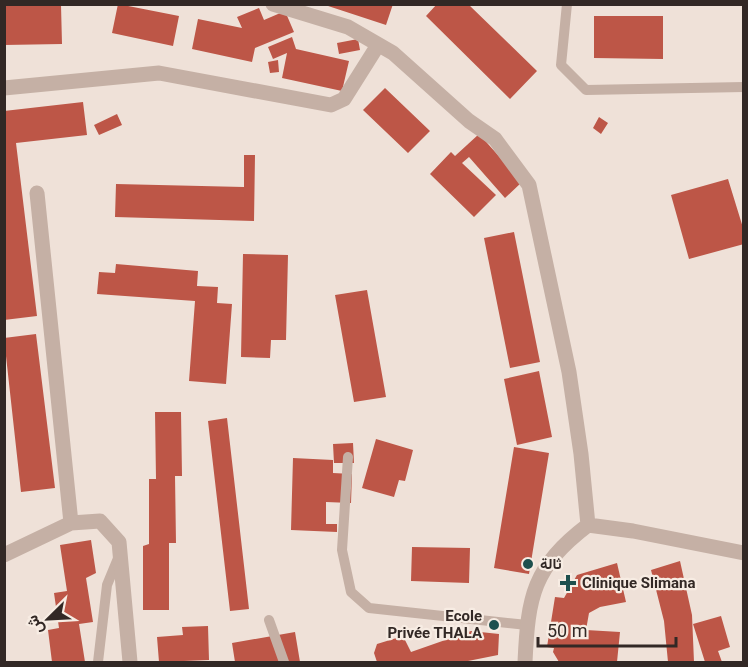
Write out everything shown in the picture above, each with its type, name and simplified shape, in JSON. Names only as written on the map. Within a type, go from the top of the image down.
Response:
[{"type":"street","points":[[273,4],[348,27],[393,53],[469,121],[495,139],[529,186],[568,372],[581,454],[588,525]]},
{"type":"street","points":[[4,88],[159,74],[331,105],[344,99],[378,45]]},
{"type":"street","points":[[37,193],[71,523]]},
{"type":"street","points":[[4,555],[71,523],[100,521],[119,542],[129,663]]},
{"type":"street","points":[[525,663],[527,625],[538,579],[560,546],[588,525],[633,531],[744,553]]},
{"type":"lane","points":[[567,4],[561,64],[586,90],[744,87]]},
{"type":"lane","points":[[348,457],[342,550],[351,592],[369,608],[527,625]]},
{"type":"lane","points":[[98,663],[107,585],[120,552]]},
{"type":"lane","points":[[269,620],[284,663]]},
{"type":"building","points":[[118,4],[179,16],[173,46],[112,33]]},
{"type":"building","points":[[322,4],[393,4],[386,25]]},
{"type":"building","points":[[437,4],[468,4],[537,71],[510,99],[426,16]]},
{"type":"building","points":[[4,5],[61,5],[62,44],[4,45]]},
{"type":"building","points":[[259,8],[264,20],[285,11],[294,32],[255,48],[252,62],[192,49],[198,19],[242,28],[237,17]]},
{"type":"building","points":[[594,16],[663,16],[663,59],[594,58]]},
{"type":"building","points":[[292,37],[296,49],[349,61],[342,91],[282,78],[287,53],[273,59],[268,47]]},
{"type":"building","points":[[358,39],[360,50],[339,54],[337,43]]},
{"type":"building","points":[[278,60],[279,72],[270,73],[268,62]]},
{"type":"building","points":[[385,88],[430,131],[408,153],[363,110]]},
{"type":"building","points":[[83,102],[87,135],[16,143],[37,316],[4,320],[4,111]]},
{"type":"building","points":[[117,114],[122,125],[99,135],[94,125]]},
{"type":"building","points":[[599,117],[608,123],[601,134],[593,128]]},
{"type":"building","points":[[479,134],[522,182],[505,198],[469,157],[462,163],[496,195],[474,217],[430,174],[451,152],[455,156]]},
{"type":"building","points":[[244,155],[255,155],[254,221],[115,217],[116,184],[244,187]]},
{"type":"building","points":[[728,179],[744,231],[744,244],[689,259],[671,195]]},
{"type":"building","points":[[514,232],[540,362],[510,368],[484,238]]},
{"type":"building","points":[[243,254],[288,255],[286,340],[271,340],[270,358],[241,357]]},
{"type":"building","points":[[116,264],[198,271],[197,286],[218,287],[217,303],[232,304],[226,384],[189,381],[195,301],[97,294],[99,272],[115,273]]},
{"type":"building","points":[[367,290],[386,397],[354,402],[335,295]]},
{"type":"building","points":[[36,334],[55,488],[21,492],[4,338]]},
{"type":"building","points":[[539,371],[552,437],[517,445],[504,379]]},
{"type":"building","points":[[155,412],[181,412],[182,476],[175,476],[176,543],[169,543],[169,610],[143,610],[143,546],[149,544],[149,479],[156,479]]},
{"type":"building","points":[[227,418],[249,609],[230,611],[208,421]]},
{"type":"building","points":[[376,439],[413,450],[405,481],[399,480],[394,497],[362,488]]},
{"type":"building","points":[[353,443],[354,463],[334,463],[333,444]]},
{"type":"building","points":[[514,447],[549,453],[529,574],[494,568]]},
{"type":"building","points":[[293,458],[333,460],[333,473],[352,474],[351,503],[326,502],[326,524],[337,524],[337,532],[291,530]]},
{"type":"building","points":[[91,540],[96,573],[86,578],[93,622],[79,624],[85,662],[52,662],[48,630],[59,628],[54,593],[67,591],[60,545]]},
{"type":"building","points":[[412,547],[470,548],[469,583],[411,581]]},
{"type":"building","points":[[680,561],[692,615],[694,662],[668,662],[664,621],[651,570]]},
{"type":"building","points":[[617,563],[626,602],[600,607],[589,613],[586,630],[620,632],[617,662],[559,662],[553,652],[554,648],[547,647],[555,597],[564,598],[577,575]]},
{"type":"building","points":[[721,616],[730,647],[718,651],[722,662],[705,662],[693,624]]},
{"type":"building","points":[[208,626],[209,660],[159,662],[157,637],[183,635],[182,627]]},
{"type":"building","points":[[471,631],[499,634],[498,655],[463,662],[377,662],[374,653],[377,644],[403,636],[411,652]]},
{"type":"building","points":[[295,632],[300,662],[235,662],[232,643]]},
{"type":"place","name":"ثالة","points":[[528,564]]},
{"type":"place","name":"Clinique Slimana","points":[[568,583]]},
{"type":"place","name":"Ecole Privée THALA","points":[[494,625]]}]
